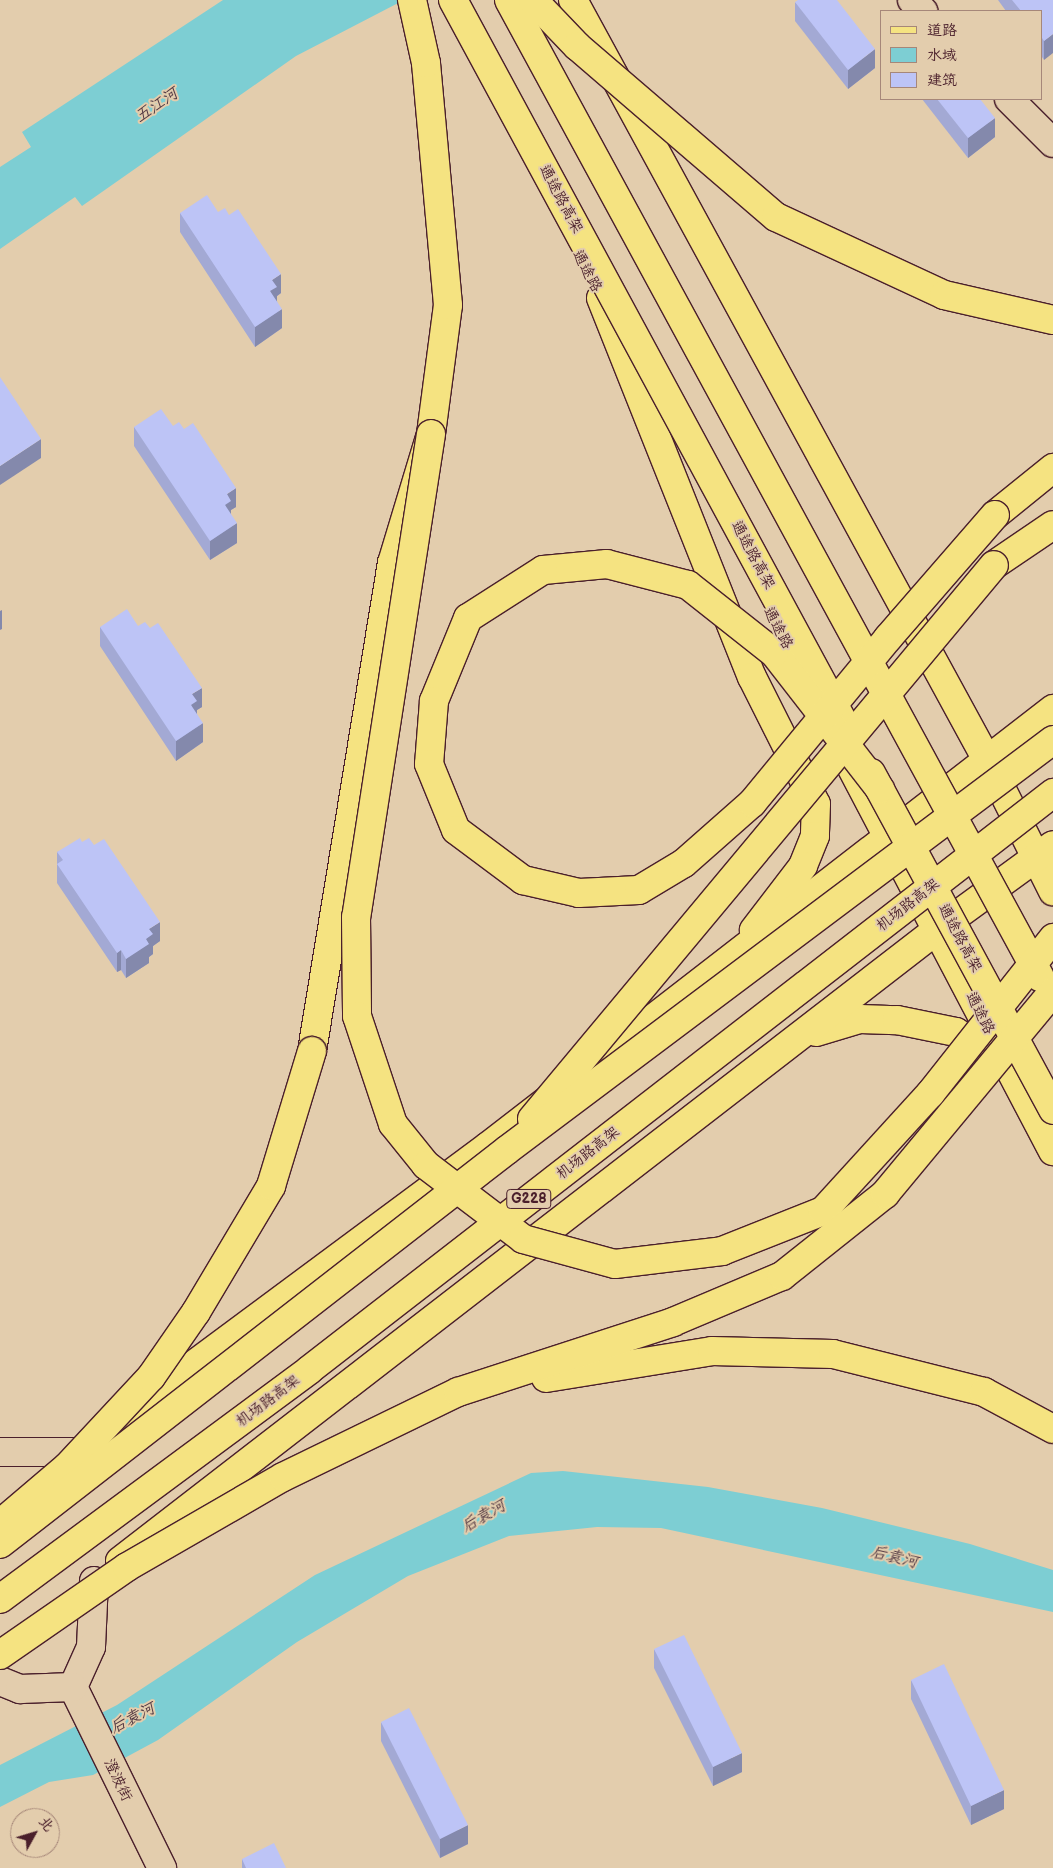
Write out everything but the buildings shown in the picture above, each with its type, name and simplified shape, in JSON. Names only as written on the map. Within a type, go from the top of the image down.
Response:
[{"type":"main road","points":[[412,0],[426,63],[448,306],[356,917],[357,1016],[393,1124],[426,1165],[522,1239],[615,1264],[722,1251],[823,1211],[930,1094],[1053,938]]},
{"type":"main road","name":"通途路","points":[[445,0],[601,298],[938,929],[1006,1064],[1053,1151]]},
{"type":"main road","name":"通途路高架","points":[[453,0],[1053,1110]]},
{"type":"main road","points":[[509,0],[1053,1000]]},
{"type":"main road","points":[[533,0],[577,46],[776,217],[944,295],[1053,320]]},
{"type":"main road","points":[[573,0],[987,760],[1045,851],[1053,891]]},
{"type":"main road","points":[[601,298],[752,677],[816,804],[814,836],[803,866],[729,963]]},
{"type":"main road","points":[[0,1524],[67,1467],[151,1376],[196,1312],[271,1186],[312,1051],[392,562],[430,434]]},
{"type":"main road","points":[[880,789],[827,721],[821,713],[815,706],[774,653],[688,585],[607,564],[543,570],[468,618],[434,701],[429,764],[456,830],[523,880],[579,893],[639,890],[684,863],[752,803],[820,720],[826,713],[888,638],[995,515],[1053,468]]},
{"type":"main road","points":[[507,1150],[994,565],[1053,525]]},
{"type":"main road","points":[[0,1507],[729,963],[1053,709]]},
{"type":"main road","points":[[0,1544],[507,1150],[1053,740]]},
{"type":"main road","name":"机场路高架","points":[[0,1599],[309,1370],[1053,793]]},
{"type":"main road","points":[[0,1645],[94,1581],[803,1036],[938,929],[1045,851]]},
{"type":"main road","points":[[0,1655],[127,1567],[283,1477],[458,1392],[673,1322],[782,1276],[885,1194],[1053,992]]},
{"type":"main road","points":[[803,1036],[860,1019],[897,1020],[956,1032],[1006,1064]]},
{"type":"main road","points":[[458,1392],[712,1351],[834,1354],[984,1392],[1053,1429]]},
{"type":"street","points":[[912,0],[922,10]]},
{"type":"street","points":[[1010,100],[1053,143]]},
{"type":"street","points":[[0,1452],[76,1452]]},
{"type":"street","points":[[0,1681],[20,1689],[74,1690],[91,1647],[94,1581]]},
{"type":"street","name":"澄波街","points":[[74,1690],[162,1868]]},
{"type":"water","name":"五江河","points":[[223,0],[404,0],[296,56],[82,206],[75,197],[0,249],[0,167],[31,147],[22,132]]},
{"type":"water","name":"后袁河","points":[[563,1471],[708,1487],[822,1508],[970,1544],[1053,1570],[1053,1612],[661,1528],[597,1527],[509,1536],[408,1576],[297,1642],[158,1740],[93,1775],[49,1782],[0,1807],[0,1765],[117,1705],[315,1575],[531,1473]]}]
